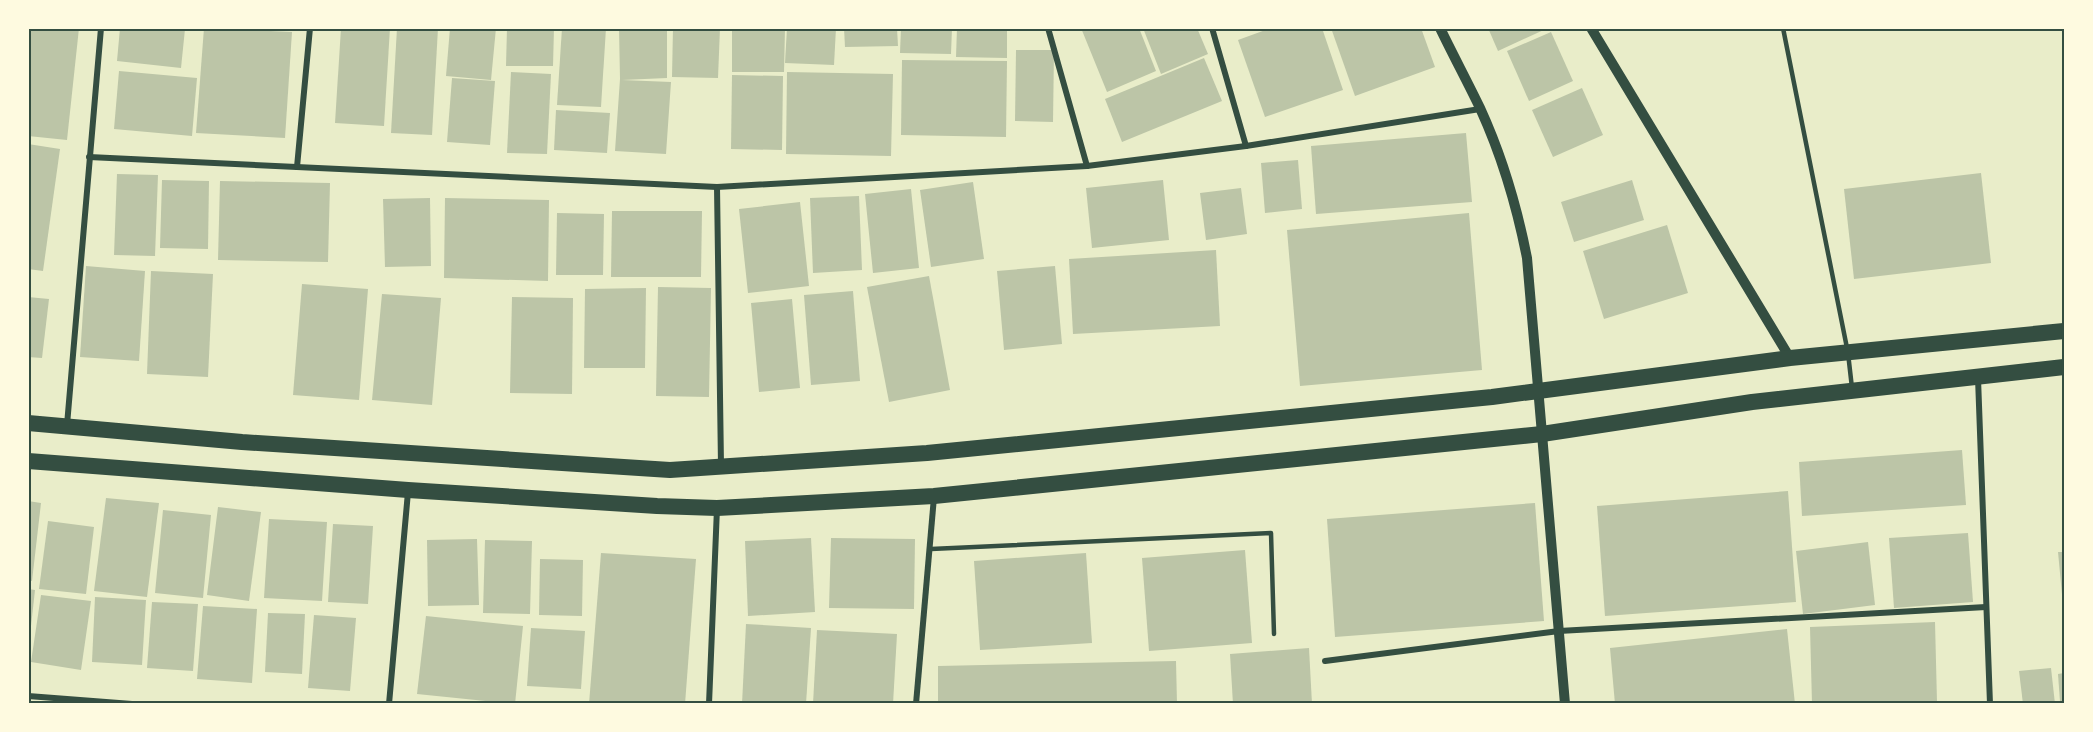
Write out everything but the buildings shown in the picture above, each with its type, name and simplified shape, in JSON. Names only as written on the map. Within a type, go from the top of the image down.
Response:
[{"type":"highway","points":[[28,423],[242,442],[670,470],[927,453],[1539,392],[1790,358],[2064,331]]},
{"type":"highway","points":[[28,461],[408,490],[717,508],[934,496],[1542,434],[1752,402],[2064,367]]},
{"type":"street","points":[[67,427],[101,28]]},
{"type":"street","points":[[297,167],[310,28]]},
{"type":"street","points":[[1048,28],[1087,166]]},
{"type":"street","points":[[1212,28],[1246,146]]},
{"type":"street","points":[[1440,28],[1480,109],[1503,165],[1527,258],[1565,704]]},
{"type":"street","points":[[1591,28],[1790,358]]},
{"type":"street","points":[[89,157],[717,187],[1087,166],[1246,146],[1480,109]]},
{"type":"street","points":[[717,187],[721,466]]},
{"type":"street","points":[[1978,378],[1990,704]]},
{"type":"street","points":[[389,704],[408,490]]},
{"type":"street","points":[[916,704],[934,496]]},
{"type":"street","points":[[709,704],[717,508]]},
{"type":"street","points":[[1325,661],[1559,632],[1986,607]]},
{"type":"street","points":[[28,696],[132,704]]},
{"type":"lane","points":[[1783,28],[1848,353],[1853,392]]},
{"type":"lane","points":[[930,549],[1271,533],[1274,634]]}]
